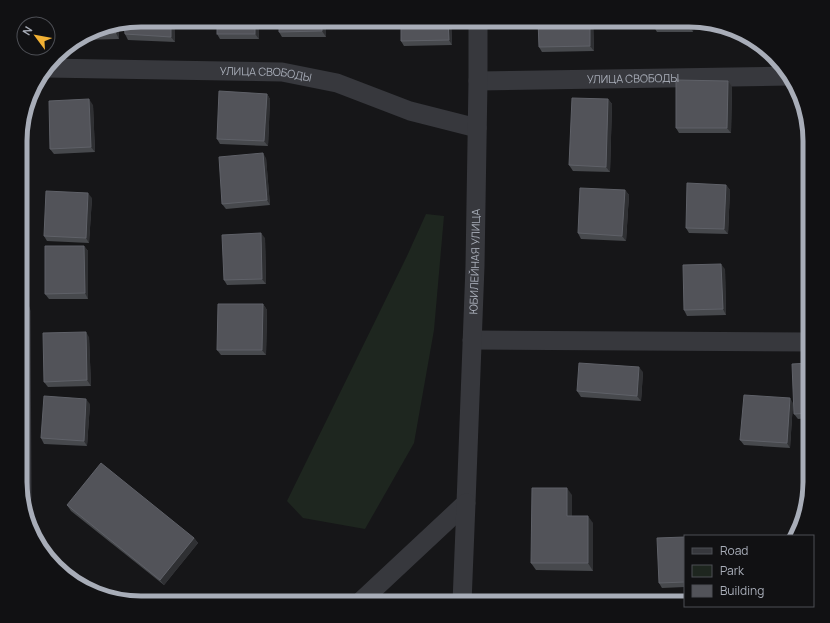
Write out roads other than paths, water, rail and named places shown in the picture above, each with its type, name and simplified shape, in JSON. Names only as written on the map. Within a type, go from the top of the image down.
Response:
[{"type":"street","name":"ЮБИЛЕЙНАЯ УЛИЦА","points":[[462,596],[475,266],[478,128],[478,27]]},
{"type":"street","name":"УЛИЦА СВОБОДЫ","points":[[53,68],[282,72],[337,83],[410,111],[478,128]]},
{"type":"street","name":"УЛИЦА СВОБОДЫ","points":[[478,81],[782,76]]},
{"type":"street","points":[[472,340],[803,342]]},
{"type":"street","points":[[366,596],[466,503]]}]
